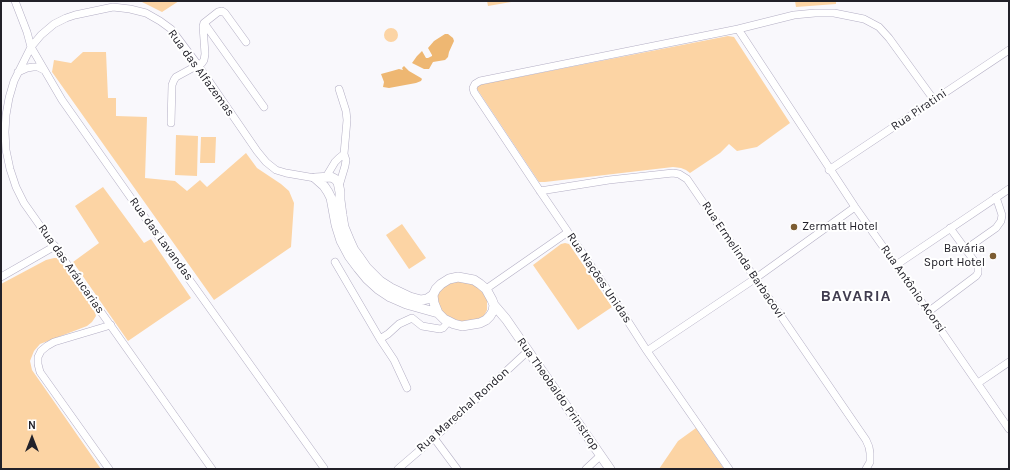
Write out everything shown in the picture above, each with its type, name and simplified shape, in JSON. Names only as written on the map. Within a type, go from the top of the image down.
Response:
[{"type":"street","name":"Rua das Lavandas","points":[[15,1],[31,47],[62,100],[324,468]]},
{"type":"street","name":"Rua das Alfazemas","points":[[31,47],[54,24],[66,18],[113,7],[146,13],[171,29],[266,162],[276,170],[315,178]]},
{"type":"street","points":[[171,123],[172,85],[174,80],[176,77],[202,63],[204,60],[204,23],[218,12],[222,11],[246,42]]},
{"type":"street","points":[[738,29],[794,15],[815,13],[834,13],[864,19],[879,27],[890,38],[934,100]]},
{"type":"street","points":[[204,23],[264,107]]},
{"type":"street","name":"Rua Nações Unidas","points":[[729,469],[647,351],[474,92],[473,88],[480,80],[738,29]]},
{"type":"street","name":"Rua Antônio Acorsi","points":[[738,29],[829,170],[1009,429]]},
{"type":"street","name":"Rua das Aráucarias","points":[[31,47],[14,81],[6,115],[6,150],[16,187],[24,203],[212,469]]},
{"type":"street","name":"Rua Piratini","points":[[829,170],[1009,50]]},
{"type":"street","points":[[18,72],[33,67],[38,67],[44,70]]},
{"type":"street","points":[[340,89],[347,120],[344,154],[346,160],[340,186],[344,227],[354,250],[367,268],[391,288],[410,297],[421,300],[427,299],[433,295],[436,289],[449,279],[458,277],[474,280],[486,289],[568,232]]},
{"type":"street","points":[[326,176],[335,162],[344,154]]},
{"type":"street","name":"Rua Ermelinda Barbacovi","points":[[540,191],[609,180],[673,173],[679,174],[687,179],[866,440],[870,453],[870,462],[866,469]]},
{"type":"street","points":[[315,178],[326,176],[331,177],[335,179],[340,186]]},
{"type":"street","points":[[315,178],[324,186],[331,198],[336,225],[341,241],[349,256],[367,279],[378,289],[390,297],[406,304],[438,314],[444,319],[462,326],[480,323],[490,316],[494,305]]},
{"type":"street","points":[[896,265],[1009,189]]},
{"type":"street","points":[[966,250],[996,228],[1001,221],[1002,215],[996,197]]},
{"type":"street","points":[[647,351],[756,278],[855,208]]},
{"type":"street","points":[[928,312],[976,276],[978,269],[978,266],[950,228]]},
{"type":"street","points":[[1,277],[55,246]]},
{"type":"street","points":[[335,262],[394,360],[407,388]]},
{"type":"street","name":"Rua Theobaldo Prinstrop","points":[[486,289],[494,305],[506,319],[610,469]]},
{"type":"street","points":[[433,295],[438,314]]},
{"type":"street","points":[[490,316],[506,319]]},
{"type":"street","points":[[380,339],[399,324],[412,318],[422,326],[440,329],[443,328],[449,321]]},
{"type":"street","points":[[109,469],[40,372],[38,357],[41,351],[54,342],[111,326]]},
{"type":"street","name":"Rua Marechal Rondon","points":[[398,469],[528,352]]},
{"type":"street","points":[[978,383],[1009,362]]},
{"type":"street","points":[[434,438],[457,469]]},
{"type":"street","points":[[586,469],[600,456]]},
{"type":"shaded area","points":[[131,1],[179,1],[162,12],[142,2]]},
{"type":"shaded area","points":[[487,1],[517,1],[488,6]]},
{"type":"shaded area","points":[[795,1],[836,1],[836,4],[796,7]]},
{"type":"shaded area","points":[[388,28],[394,28],[398,32],[398,38],[394,42],[388,42],[384,38],[384,32]]},
{"type":"shaded area","points":[[445,34],[448,34],[454,41],[448,57],[445,60],[433,62],[429,69],[424,69],[412,63],[422,51],[426,58],[432,56],[428,48],[434,41]]},
{"type":"shaded area","points":[[728,36],[734,37],[790,123],[757,147],[737,151],[729,144],[720,153],[690,173],[681,168],[673,167],[539,182],[477,89],[478,85]]},
{"type":"shaded area","points":[[83,52],[106,52],[108,98],[116,98],[116,116],[147,117],[145,178],[175,181],[187,191],[200,180],[207,187],[246,153],[257,168],[289,191],[294,203],[291,247],[214,300],[52,72],[54,60],[71,63]]},
{"type":"shaded area","points":[[404,66],[409,71],[421,78],[421,81],[389,88],[383,87],[384,82],[381,74],[399,69],[403,70],[402,68]]},
{"type":"shaded area","points":[[176,135],[198,136],[197,176],[175,175]]},
{"type":"shaded area","points":[[201,137],[216,137],[215,163],[200,163]]},
{"type":"shaded area","points":[[103,187],[144,243],[151,239],[191,298],[128,341],[73,262],[99,243],[75,206]]},
{"type":"shaded area","points":[[402,224],[426,258],[409,269],[386,235]]},
{"type":"shaded area","points":[[561,244],[569,244],[612,307],[578,330],[533,265]]},
{"type":"shaded area","points":[[59,258],[94,308],[96,316],[87,326],[40,344],[34,351],[30,361],[32,370],[101,469],[1,469],[1,284],[46,260]]},
{"type":"shaded area","points":[[456,281],[472,283],[484,294],[487,300],[487,310],[484,316],[478,321],[463,323],[448,318],[439,308],[437,296],[439,291],[443,286]]},
{"type":"shaded area","points":[[696,428],[724,469],[659,469],[678,441]]},
{"type":"place","name":"Zermatt Hotel","points":[[794,227]]},
{"type":"place","name":"Bavária Sport Hotel","points":[[993,256]]},
{"type":"district","name":"BAVARIA","points":[[856,296]]}]
